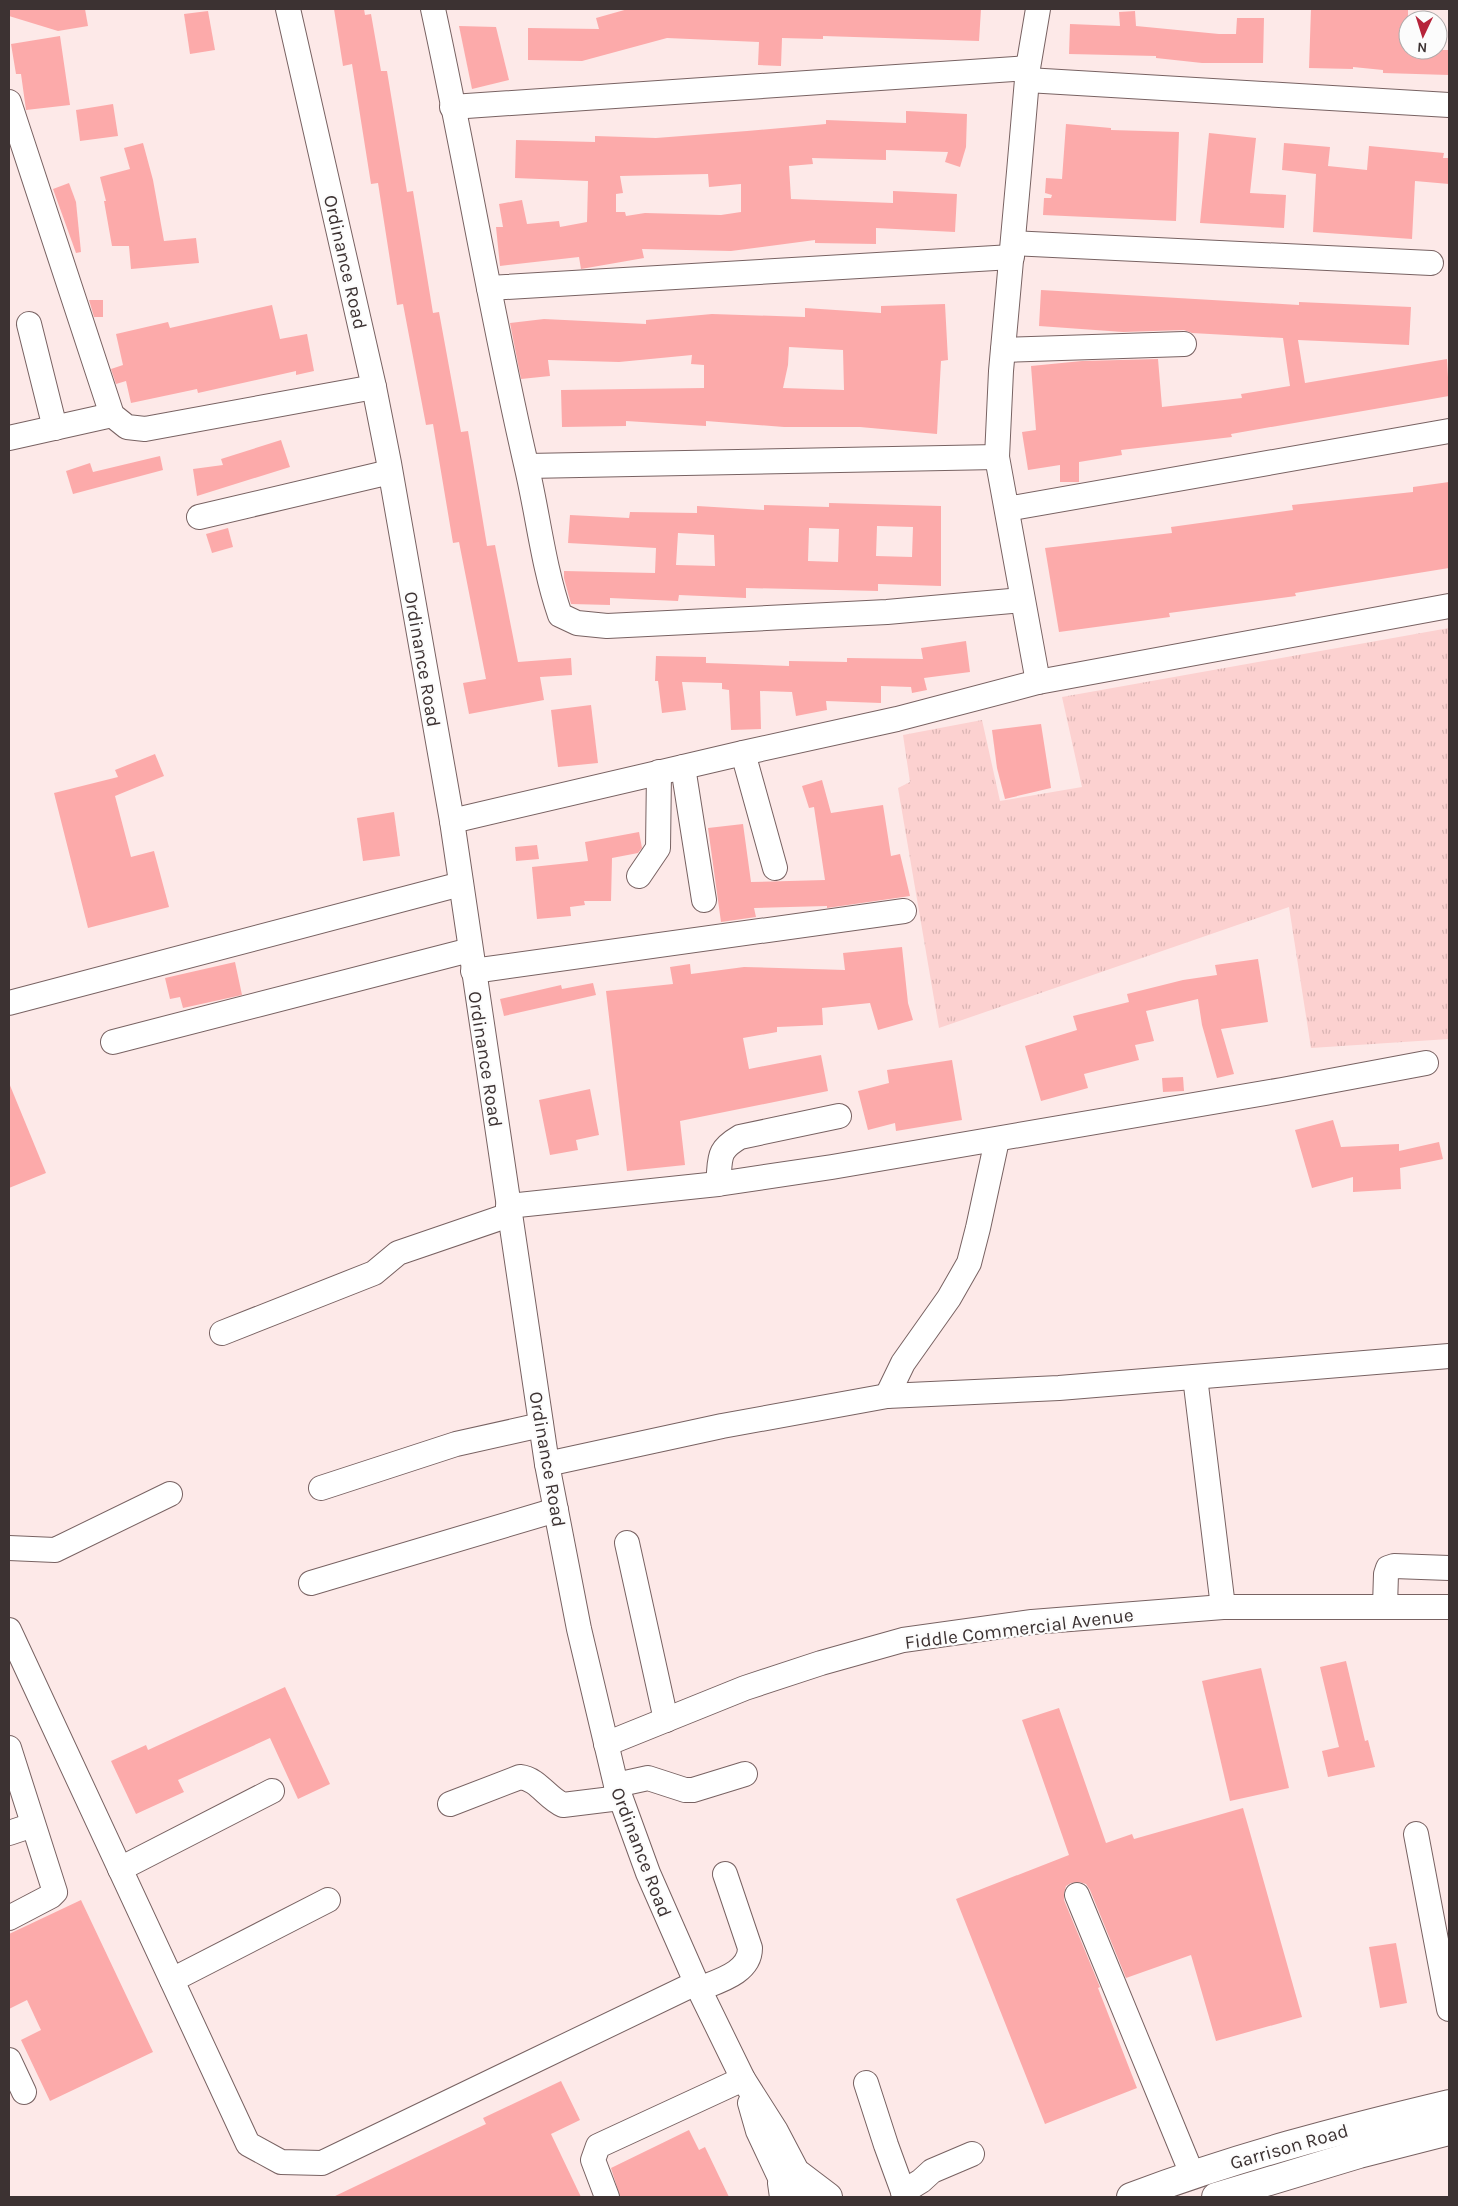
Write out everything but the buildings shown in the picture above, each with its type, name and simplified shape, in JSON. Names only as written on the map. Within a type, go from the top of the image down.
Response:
[{"type":"main road","name":"Garrison Road","points":[[1131,2197],[1192,2174],[1291,2143],[1449,2104]]},
{"type":"main road","name":"Garrison Road","points":[[1216,2197],[1267,2189],[1359,2154],[1449,2131]]},
{"type":"main road","points":[[793,2190],[828,2197]]},
{"type":"street","name":"Ordinance Road","points":[[288,9],[374,388],[390,472],[452,821],[508,1211],[547,1464],[579,1629],[618,1792],[648,1873],[697,1986],[745,2084],[776,2130],[793,2190]]},
{"type":"street","points":[[433,9],[506,382],[527,466],[551,590],[560,614],[577,624],[607,626],[887,612],[1022,600]]},
{"type":"street","points":[[1038,9],[1028,74],[1003,350],[998,457],[1038,682]]},
{"type":"street","points":[[452,107],[1028,74],[1449,104]]},
{"type":"street","points":[[9,102],[112,415],[127,427],[144,429],[374,388]]},
{"type":"street","points":[[489,288],[1012,250],[1431,262]]},
{"type":"street","points":[[29,324],[55,428]]},
{"type":"street","points":[[1003,350],[1184,344]]},
{"type":"street","points":[[9,438],[112,415]]},
{"type":"street","points":[[1007,509],[1449,431]]},
{"type":"street","points":[[527,466],[998,457]]},
{"type":"street","points":[[199,517],[390,472]]},
{"type":"street","points":[[452,821],[896,719],[1038,682],[1449,606]]},
{"type":"street","points":[[743,753],[775,868]]},
{"type":"street","points":[[682,767],[704,900]]},
{"type":"street","points":[[639,876],[658,848],[659,772]]},
{"type":"street","points":[[9,1003],[461,884]]},
{"type":"street","points":[[113,1042],[471,960],[904,911]]},
{"type":"street","points":[[222,1333],[374,1274],[392,1256],[398,1253],[508,1211],[718,1184],[997,1140],[1282,1090],[1426,1062]]},
{"type":"street","points":[[718,1184],[721,1154],[726,1145],[740,1137],[840,1116]]},
{"type":"street","points":[[887,1396],[903,1363],[949,1298],[969,1263],[997,1140]]},
{"type":"street","points":[[547,1464],[722,1426],[887,1396],[1059,1388],[1449,1356]]},
{"type":"street","points":[[1195,1377],[1223,1607]]},
{"type":"street","points":[[321,1488],[456,1444],[541,1425]]},
{"type":"street","points":[[9,1548],[55,1550],[170,1494]]},
{"type":"street","points":[[311,1582],[556,1510]]},
{"type":"street","points":[[627,1543],[666,1720]]},
{"type":"street","points":[[1385,1606],[1386,1574],[1388,1568],[1394,1566],[1449,1568]]},
{"type":"street","name":"Fiddle Commercial Avenue","points":[[606,1744],[755,1685],[821,1663],[903,1640],[1032,1622],[1223,1607],[1449,1607]]},
{"type":"street","points":[[9,1630],[248,2144],[281,2162],[322,2163],[697,1986],[737,1972],[750,1956],[750,1948],[725,1874]]},
{"type":"street","points":[[9,1748],[55,1892],[51,1896],[9,1918]]},
{"type":"street","points":[[450,1804],[520,1777],[529,1778],[555,1801],[563,1805],[618,1792],[648,1778],[685,1790],[693,1790],[745,1774]]},
{"type":"street","points":[[120,1869],[272,1791]]},
{"type":"street","points":[[9,1833],[33,1825]]},
{"type":"street","points":[[1416,1834],[1449,2009]]},
{"type":"street","points":[[1077,1895],[1192,2174]]},
{"type":"street","points":[[172,1980],[328,1900]]},
{"type":"street","points":[[9,2060],[24,2092]]},
{"type":"street","points":[[866,2083],[904,2195],[932,2171],[972,2154]]},
{"type":"street","points":[[607,2197],[593,2160],[594,2151],[598,2146],[745,2084]]},
{"type":"green space","points":[[1449,628],[1449,1039],[1311,1048],[1289,907],[939,1028],[898,788],[910,782],[903,735],[982,720],[1000,801],[1082,787],[1062,697]]}]
